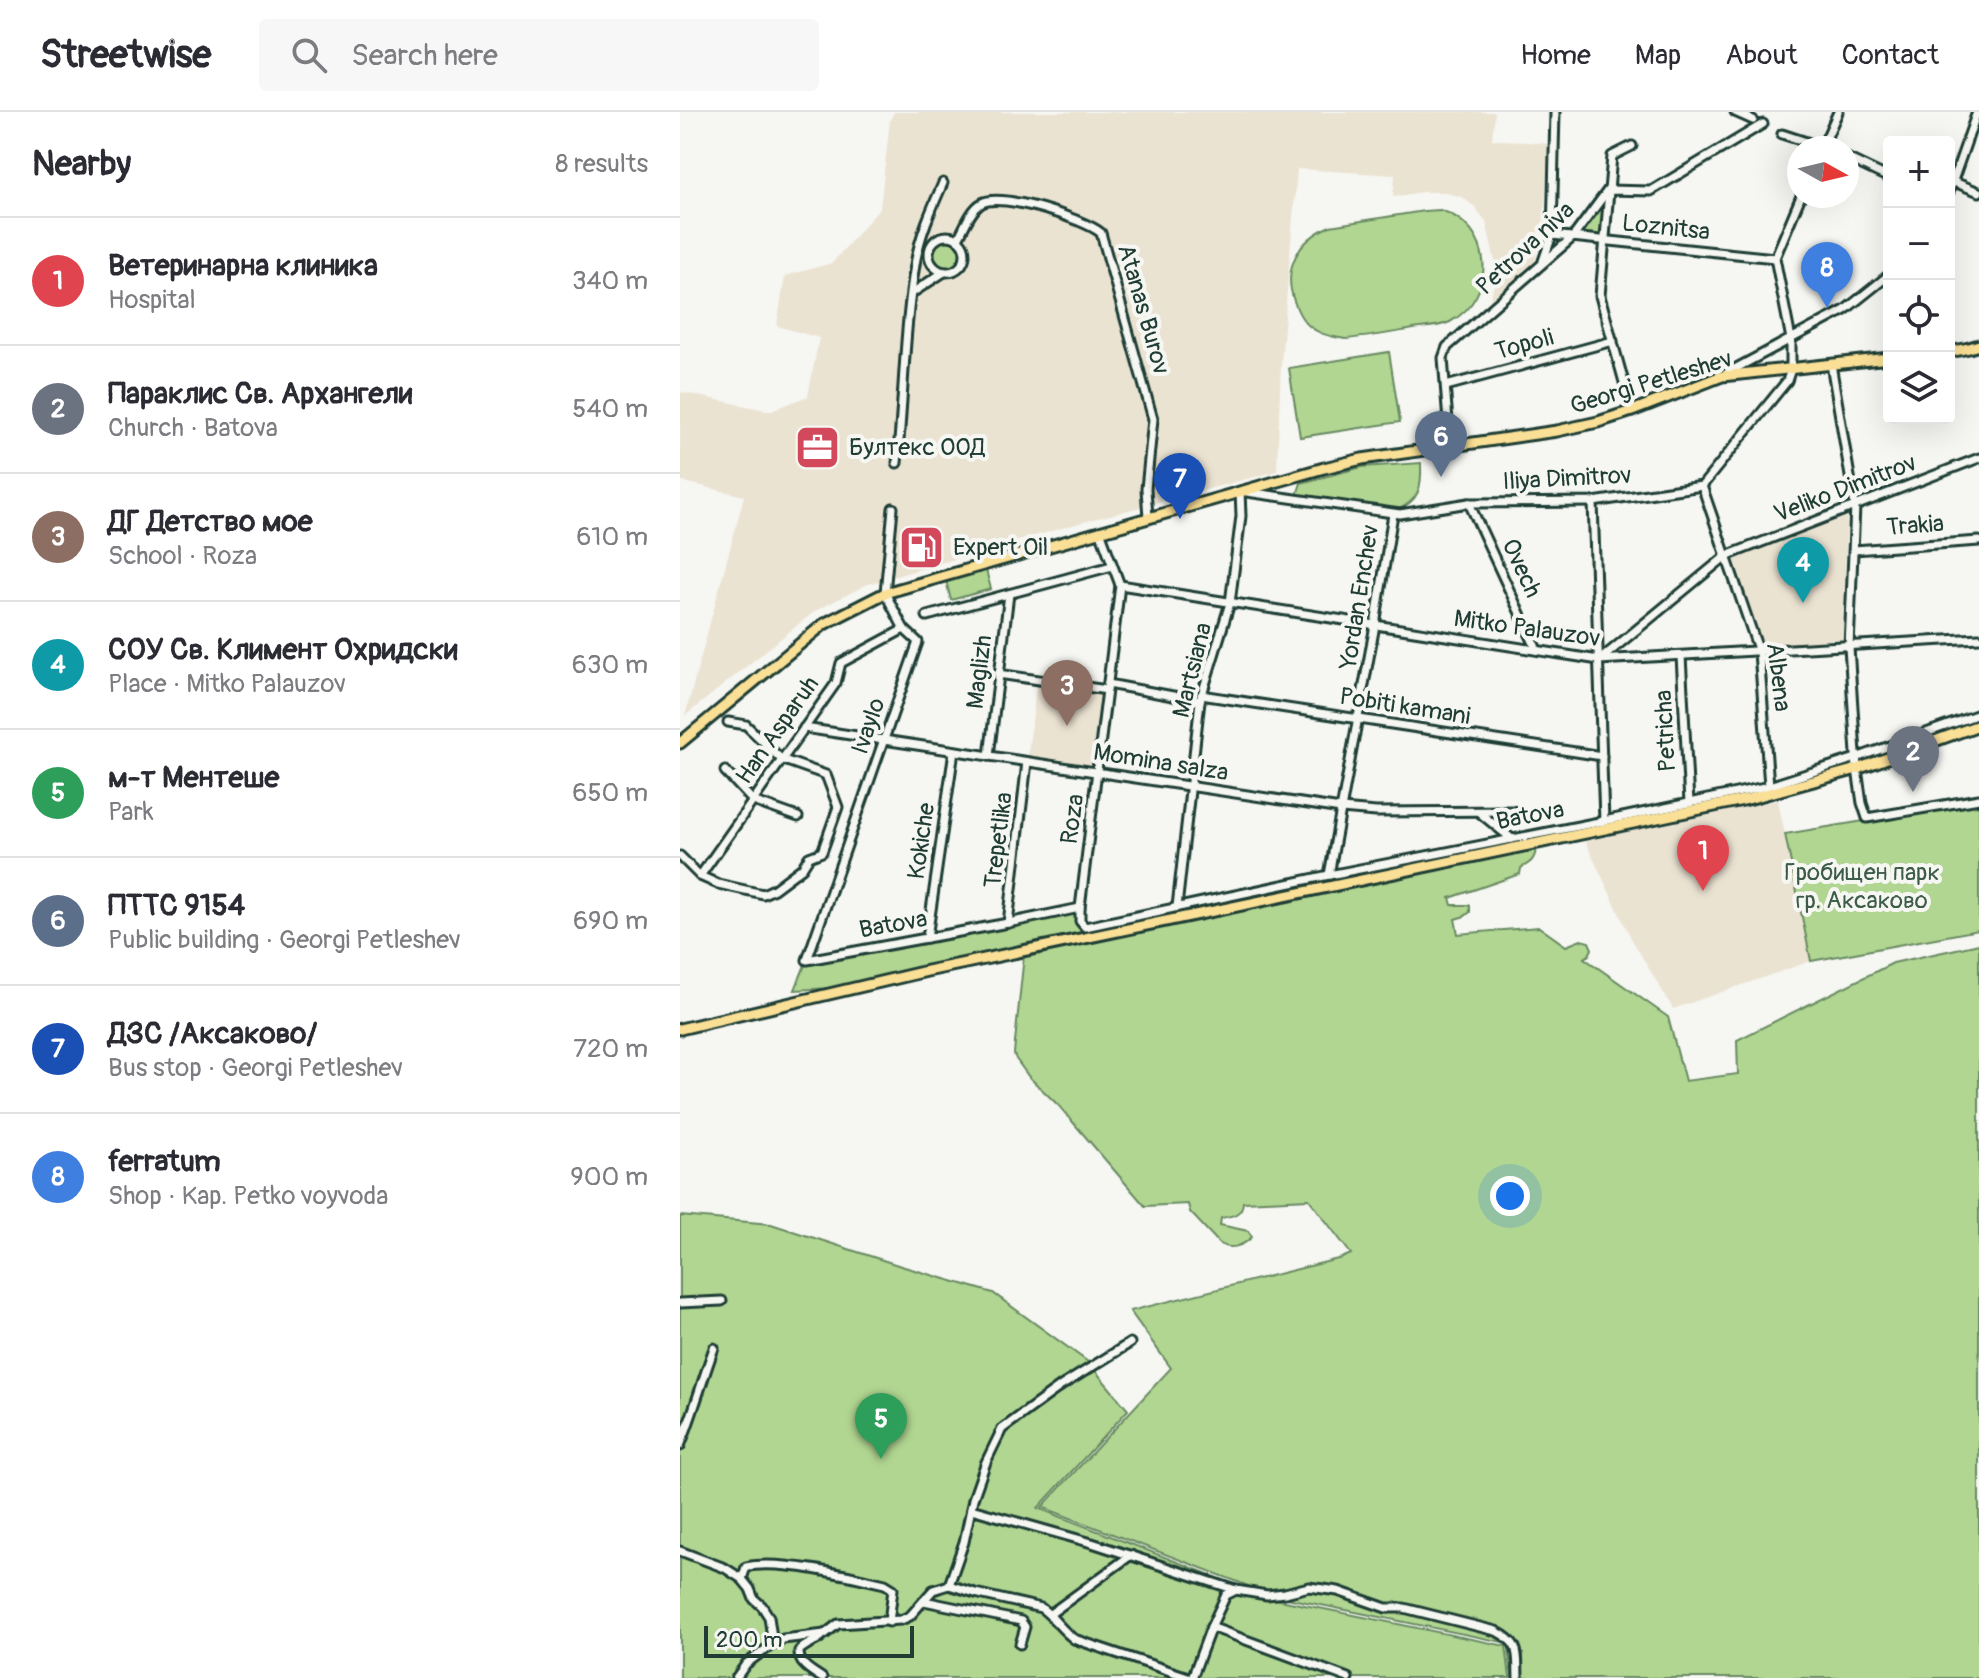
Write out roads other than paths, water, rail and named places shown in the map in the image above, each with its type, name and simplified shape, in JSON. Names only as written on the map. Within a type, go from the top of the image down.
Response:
[{"type":"main road","points":[[1955,351],[1979,345]]},
{"type":"main road","name":"Georgi Petleshev","points":[[680,743],[824,624],[885,593],[1362,459],[1557,431],[1598,422],[1722,376],[1883,359]]},
{"type":"main road","points":[[680,1029],[927,971],[1748,799],[1979,725]]},
{"type":"street","points":[[1542,263],[1552,235],[1555,112]]},
{"type":"street","points":[[1735,112],[1753,120]]},
{"type":"street","points":[[1828,136],[1838,112]]},
{"type":"street","points":[[1955,179],[1977,112]]},
{"type":"street","points":[[1608,190],[1651,191],[1763,124]]},
{"type":"street","points":[[1782,134],[1788,136]]},
{"type":"street","points":[[1632,146],[1612,156],[1600,296],[1632,411]]},
{"type":"street","points":[[1859,164],[1883,175]]},
{"type":"street","points":[[1955,182],[1979,192]]},
{"type":"street","points":[[897,463],[917,258],[923,233],[943,183]]},
{"type":"street","name":"Petrova niva","points":[[1450,447],[1443,358],[1447,347],[1573,237],[1608,190]]},
{"type":"street","name":"Atanas Burov","points":[[958,239],[978,206],[995,200],[1041,207],[1093,226],[1101,233],[1153,419],[1146,489],[1148,517]]},
{"type":"street","points":[[1702,486],[1787,381],[1791,369],[1791,339],[1775,258],[1796,208]]},
{"type":"street","points":[[917,258],[924,265],[940,270],[955,270],[964,261],[965,249],[958,239],[923,233]]},
{"type":"street","name":"Loznitsa","points":[[1552,235],[1775,258]]},
{"type":"street","points":[[940,270],[933,265],[929,253],[934,242],[944,236]]},
{"type":"street","points":[[912,293],[940,270]]},
{"type":"street","points":[[1722,376],[1845,310],[1883,280]]},
{"type":"street","name":"Topoli","points":[[1446,386],[1613,341]]},
{"type":"street","points":[[1831,364],[1855,506],[1849,647],[1857,763],[1867,818],[1979,799]]},
{"type":"street","name":"Veliko Dimitrov","points":[[1599,660],[1726,556],[1979,458]]},
{"type":"street","name":"Iliya Dimitrov","points":[[1240,491],[1393,514],[1469,503],[1593,502],[1702,486]]},
{"type":"street","name":"Albena","points":[[1702,486],[1759,652],[1769,786]]},
{"type":"street","name":"Martsiana","points":[[1177,907],[1201,698],[1230,603],[1241,516],[1240,491]]},
{"type":"street","points":[[1593,502],[1604,821]]},
{"type":"street","name":"Ovech","points":[[1469,503],[1537,650]]},
{"type":"street","points":[[885,593],[893,508]]},
{"type":"street","name":"Yordan Enchev","points":[[1329,875],[1393,514]]},
{"type":"street","name":"Roza","points":[[1081,925],[1080,908],[1120,585],[1100,531]]},
{"type":"street","name":"Trakia","points":[[1854,550],[1979,541]]},
{"type":"street","points":[[927,616],[1112,566]]},
{"type":"street","name":"Mitko Palauzov","points":[[1120,585],[1599,660],[1979,638]]},
{"type":"street","name":"Ivaylo","points":[[807,960],[918,642],[904,629],[885,593]]},
{"type":"street","name":"Maglizh","points":[[989,756],[1009,594]]},
{"type":"street","name":"Han Asparuh","points":[[700,876],[836,683],[841,663],[904,629]]},
{"type":"street","name":"Petricha","points":[[1681,656],[1689,803]]},
{"type":"street","points":[[998,674],[1107,687]]},
{"type":"street","name":"Pobiti kamani","points":[[1107,687],[1358,719],[1602,756]]},
{"type":"street","name":"Batova","points":[[1081,925],[1085,927],[1769,786],[1857,763],[1979,714]]},
{"type":"street","points":[[680,856],[700,876],[758,894],[766,893],[802,868],[809,857],[822,852],[837,811],[826,775],[781,759],[746,725],[728,722]]},
{"type":"street","name":"Momina salza","points":[[804,728],[1341,809],[1376,812],[1513,811]]},
{"type":"street","name":"Kokiche","points":[[927,938],[954,751]]},
{"type":"street","name":"Trepetlika","points":[[1008,923],[1027,762]]},
{"type":"street","points":[[725,771],[753,801],[798,817]]},
{"type":"street","points":[[1479,812],[1512,839]]},
{"type":"street","name":"Batova","points":[[807,960],[1080,908]]},
{"type":"street","points":[[680,1303],[722,1301]]},
{"type":"street","points":[[949,1585],[986,1462],[1002,1429],[1061,1386],[1130,1343]]},
{"type":"street","points":[[680,1446],[694,1413],[714,1348]]},
{"type":"street","points":[[971,1509],[1131,1555],[1236,1590],[1267,1595],[1309,1587],[1338,1591],[1386,1608],[1404,1608],[1496,1631],[1510,1638],[1516,1648],[1518,1678]]},
{"type":"street","points":[[680,1551],[725,1568],[742,1579],[769,1617],[773,1644]]},
{"type":"street","points":[[1050,1614],[1131,1555]]},
{"type":"street","points":[[742,1579],[746,1567],[775,1565],[885,1584],[893,1589],[889,1622]]},
{"type":"street","points":[[822,1678],[798,1658],[803,1646],[821,1638],[838,1624],[901,1620],[910,1616],[928,1593],[949,1585],[1041,1608],[1074,1639],[1192,1678],[1226,1595],[1236,1590]]},
{"type":"street","points":[[924,1601],[1021,1621],[1025,1627],[1020,1644]]},
{"type":"street","points":[[1211,1627],[1348,1678]]},
{"type":"street","points":[[736,1678],[746,1664],[783,1639],[825,1634]]},
{"type":"street","points":[[1320,1678],[1324,1669]]},
{"type":"place","name":"ferratum","points":[[1827,308]]},
{"type":"place","name":"Бултекс ООД","points":[[818,447]]},
{"type":"place","name":"ПТТС 9154","points":[[1441,477]]},
{"type":"place","name":"ДЗС /Аксаково/","points":[[1180,519]]},
{"type":"place","name":"Expert Oil","points":[[922,547]]},
{"type":"place","name":"СОУ Св. Климент Охридски","points":[[1803,603]]},
{"type":"place","name":"ДГ Детство мое","points":[[1067,726]]},
{"type":"place","name":"Параклис Св. Архангели","points":[[1913,792]]},
{"type":"place","name":"Ветеринарна клиника","points":[[1703,891]]},
{"type":"place","name":"м-т Ментeше","points":[[881,1459]]},
{"type":"park label","name":"Гробищен парк гр. Аксаково","points":[[1862,886]]}]
